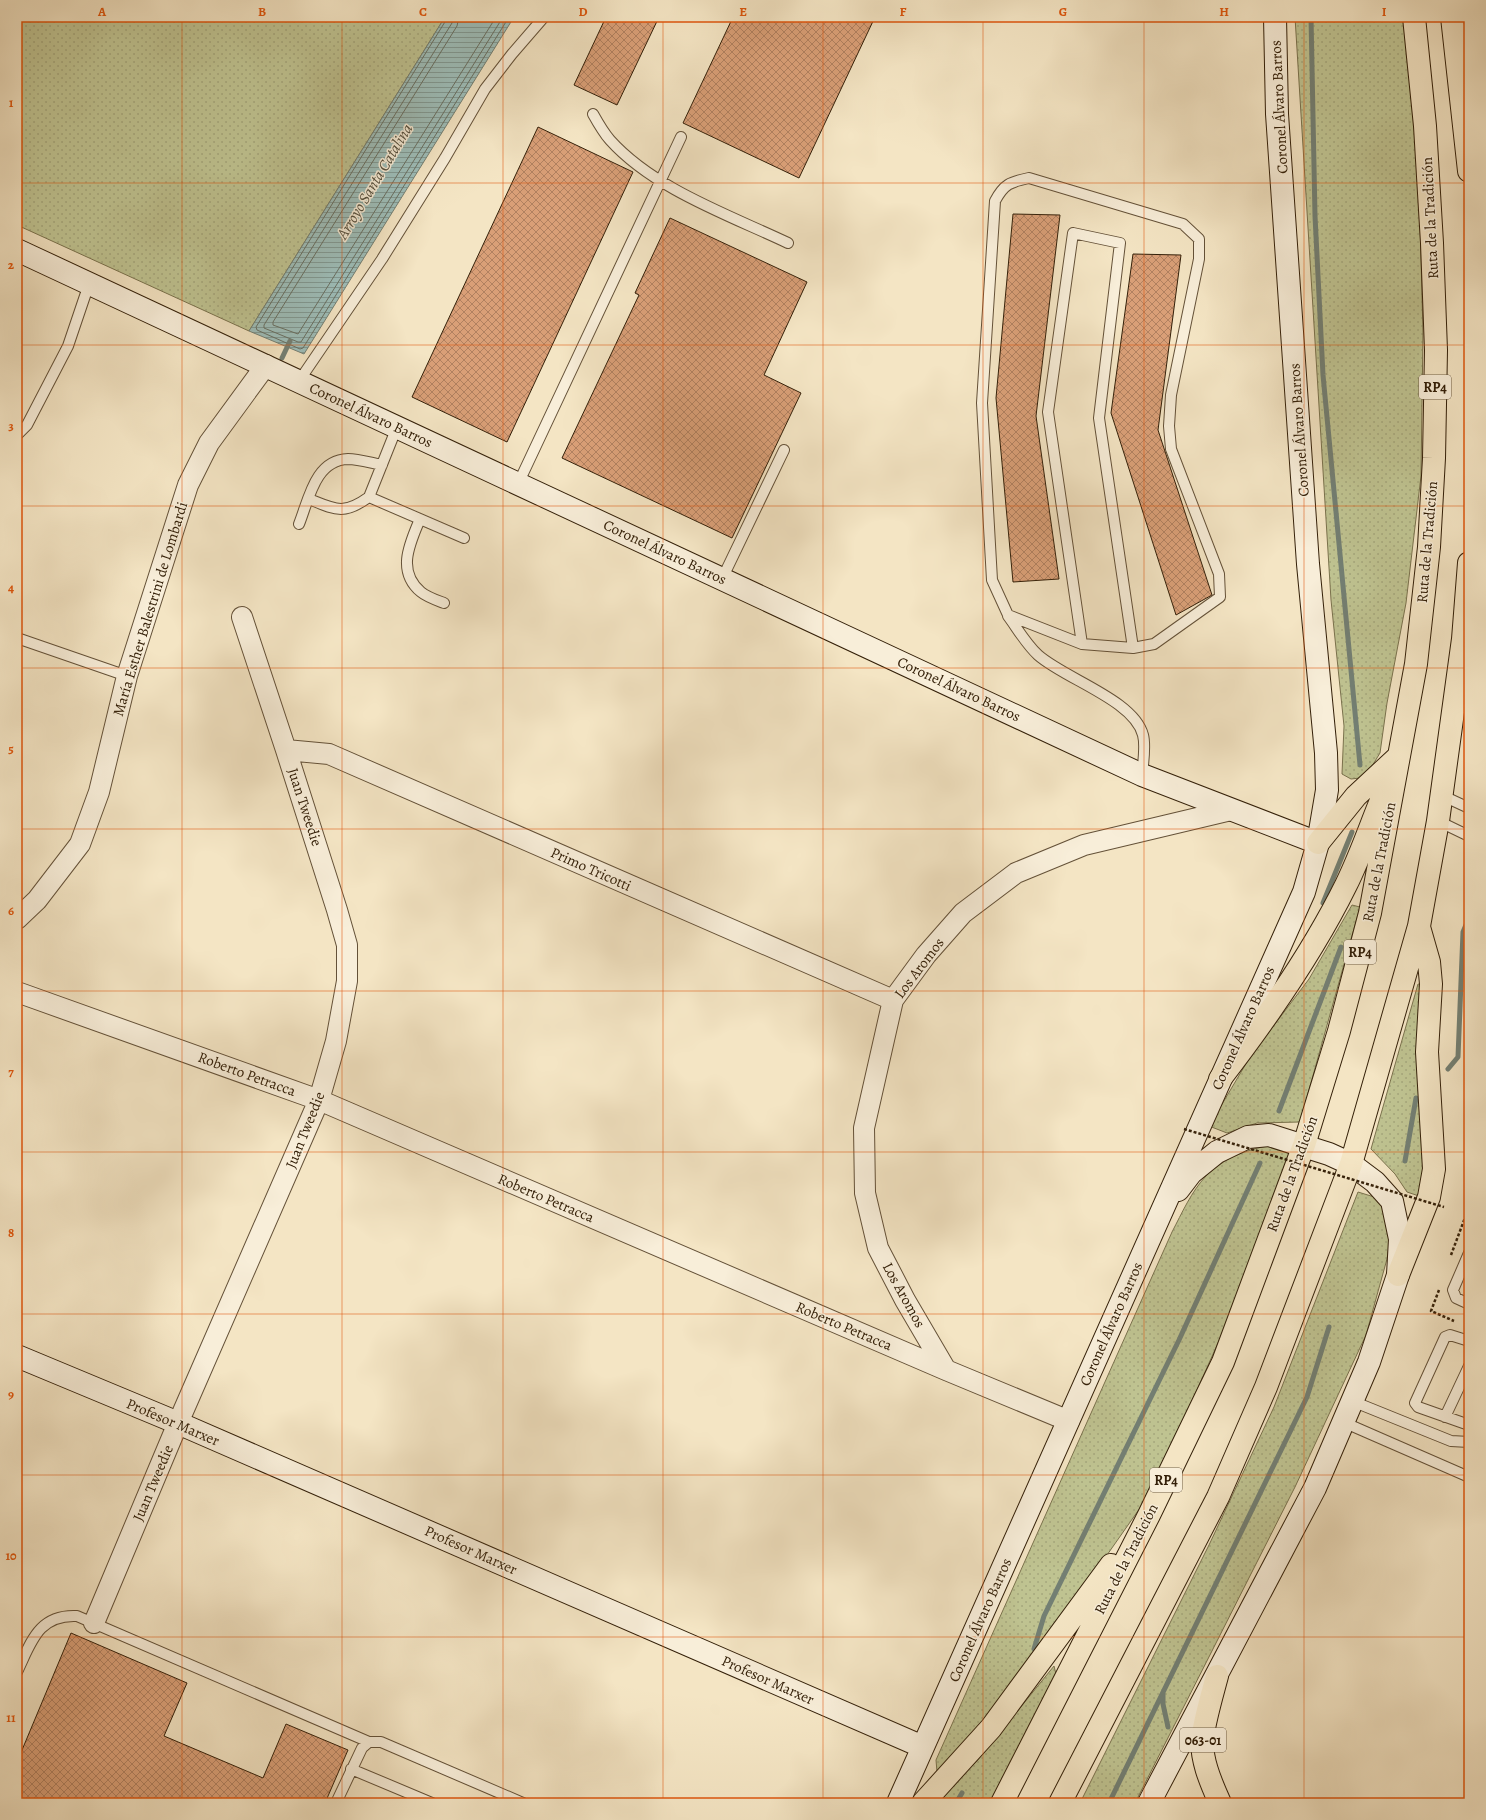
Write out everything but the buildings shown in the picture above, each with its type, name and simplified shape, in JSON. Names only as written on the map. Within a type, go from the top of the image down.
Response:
[{"type":"main road","name":"Coronel Álvaro Barros","points":[[898,1803],[1304,892],[1318,842],[1327,790],[1326,753],[1307,556],[1277,114],[1275,17]]},
{"type":"main road","name":"Ruta de la Tradición","points":[[1002,1803],[1149,1515],[1223,1362],[1304,1145],[1339,1031],[1370,913],[1416,664],[1429,547],[1434,458],[1436,350],[1432,243],[1425,126],[1414,17]]},
{"type":"main road","points":[[1452,17],[1469,171]]},
{"type":"main road","name":"Coronel Álvaro Barros","points":[[17,250],[1142,775],[1318,842]]},
{"type":"main road","points":[[1060,1803],[1218,1497],[1266,1387],[1351,1164],[1419,926],[1438,821],[1463,639],[1469,563]]},
{"type":"main road","points":[[1318,842],[1356,796],[1399,756]]},
{"type":"main road","points":[[1220,1079],[1282,994],[1318,937],[1346,884],[1399,756]]},
{"type":"main road","points":[[1149,1803],[1315,1488],[1369,1362],[1398,1275],[1429,1197],[1434,1169],[1427,1052],[1431,984],[1429,962],[1419,926]]},
{"type":"main road","points":[[1159,1217],[1191,1173],[1217,1152],[1248,1137],[1269,1136],[1304,1145],[1351,1164],[1375,1182],[1392,1201],[1400,1239],[1398,1275]]},
{"type":"main road","name":"Profesor Marxer","points":[[17,1356],[178,1423],[923,1747]]},
{"type":"main road","points":[[923,1803],[991,1728],[1149,1515]]},
{"type":"main road","name":"063-01","points":[[1217,1676],[1202,1735],[1205,1759],[1213,1787],[1220,1803]]},
{"type":"street","name":"María Esther Balestrini de Lombardi","points":[[17,919],[37,900],[80,844],[99,792],[127,676],[188,485],[209,443],[266,365]]},
{"type":"street","name":"Juan Tweedie","points":[[94,1623],[178,1423],[319,1100],[336,1042],[347,981],[347,945],[286,750],[242,617]]},
{"type":"street","name":"Primo Tricotti","points":[[286,750],[329,754],[893,1000]]},
{"type":"street","name":"Los Aromos","points":[[946,1370],[905,1300],[878,1248],[865,1192],[864,1128],[893,1000],[926,955],[963,913],[1016,873],[1084,845],[1231,810]]},
{"type":"street","name":"Roberto Petracca","points":[[17,992],[319,1100],[946,1370],[1069,1421]]},
{"type":"lane","points":[[299,381],[382,259],[445,158],[485,89],[512,54],[544,17]]},
{"type":"lane","points":[[593,114],[609,139],[628,157],[660,182],[788,243]]},
{"type":"lane","points":[[518,484],[681,137]]},
{"type":"lane","points":[[1008,615],[1082,644],[1132,648],[1154,644],[1220,597],[1219,574],[1171,449],[1169,426],[1171,395],[1199,259],[1199,239],[1183,224],[1029,178],[1016,181],[1002,188],[995,201],[982,403],[992,580],[1008,615],[1037,654],[1060,671],[1118,704],[1135,719],[1143,736],[1142,775]]},
{"type":"lane","points":[[1082,644],[1048,412],[1073,233],[1120,243],[1099,418],[1132,648]]},
{"type":"lane","points":[[17,435],[27,425],[68,346],[89,284]]},
{"type":"lane","points":[[309,499],[334,510],[347,509],[358,504],[369,496],[397,427]]},
{"type":"lane","points":[[722,579],[784,450]]},
{"type":"lane","points":[[299,524],[319,474],[330,463],[349,459],[382,465]]},
{"type":"lane","points":[[369,496],[464,538]]},
{"type":"lane","points":[[420,519],[407,551],[407,568],[411,579],[422,592],[444,603]]},
{"type":"lane","points":[[17,638],[127,676]]},
{"type":"lane","points":[[1441,795],[1469,808]]},
{"type":"lane","points":[[1438,821],[1469,836]]},
{"type":"lane","points":[[1469,1253],[1453,1290],[1456,1298],[1469,1304]]},
{"type":"lane","points":[[1469,1340],[1450,1335],[1445,1337],[1416,1403],[1418,1407],[1469,1425]]},
{"type":"lane","points":[[1445,1417],[1469,1366]]},
{"type":"lane","points":[[1352,1401],[1451,1442],[1469,1442]]},
{"type":"lane","points":[[1343,1422],[1469,1477]]},
{"type":"lane","points":[[17,1672],[35,1634],[46,1624],[67,1616],[77,1616],[369,1742],[381,1742],[523,1803]]},
{"type":"lane","points":[[336,1803],[362,1748],[369,1742]]},
{"type":"lane","points":[[351,1769],[432,1803]]},
{"type":"path","points":[[1184,1129],[1444,1207]]},
{"type":"green space","points":[[17,17],[445,17],[249,331],[17,225]]},
{"type":"green space","points":[[1295,17],[1406,17],[1417,108],[1423,333],[1421,476],[1406,603],[1387,703],[1380,753],[1369,771],[1360,778],[1351,779],[1342,774],[1344,726],[1331,600]]},
{"type":"green space","points":[[1352,905],[1360,907],[1300,1122],[1257,1123],[1227,1133],[1209,1126],[1250,1057],[1309,979]]},
{"type":"green space","points":[[1418,984],[1423,985],[1429,1165],[1422,1197],[1407,1192],[1395,1174],[1371,1149]]},
{"type":"green space","points":[[1276,1145],[1291,1149],[1236,1303],[1178,1432],[1140,1508],[1006,1699],[937,1772],[936,1760],[1172,1232],[1187,1203],[1206,1176],[1221,1164],[1238,1154],[1257,1148]]},
{"type":"green space","points":[[1358,1192],[1384,1200],[1391,1234],[1387,1259],[1366,1335],[1295,1487],[1135,1803],[1080,1803],[1209,1545],[1274,1407]]},
{"type":"green space","points":[[1054,1666],[1056,1674],[990,1803],[939,1803],[949,1787],[977,1761]]},
{"type":"water","points":[[445,17],[514,17],[304,354],[249,331]]},
{"type":"waterway","points":[[1311,17],[1315,216],[1323,375],[1360,765]]},
{"type":"waterway","name":"Arroyo Santa Catalina","points":[[282,358],[290,341]]},
{"type":"waterway","points":[[1323,903],[1352,832]]},
{"type":"waterway","points":[[1448,1069],[1458,1057],[1463,932],[1469,918]]},
{"type":"waterway","points":[[1279,1111],[1341,947]]},
{"type":"waterway","points":[[1405,1161],[1416,1098]]},
{"type":"waterway","points":[[1034,1649],[1044,1616],[1179,1340],[1260,1163]]},
{"type":"waterway","points":[[1109,1803],[1307,1397],[1329,1327]]},
{"type":"waterway","points":[[1163,1693],[1163,1704],[1168,1727]]},
{"type":"waterway","points":[[956,1803],[962,1793]]}]
